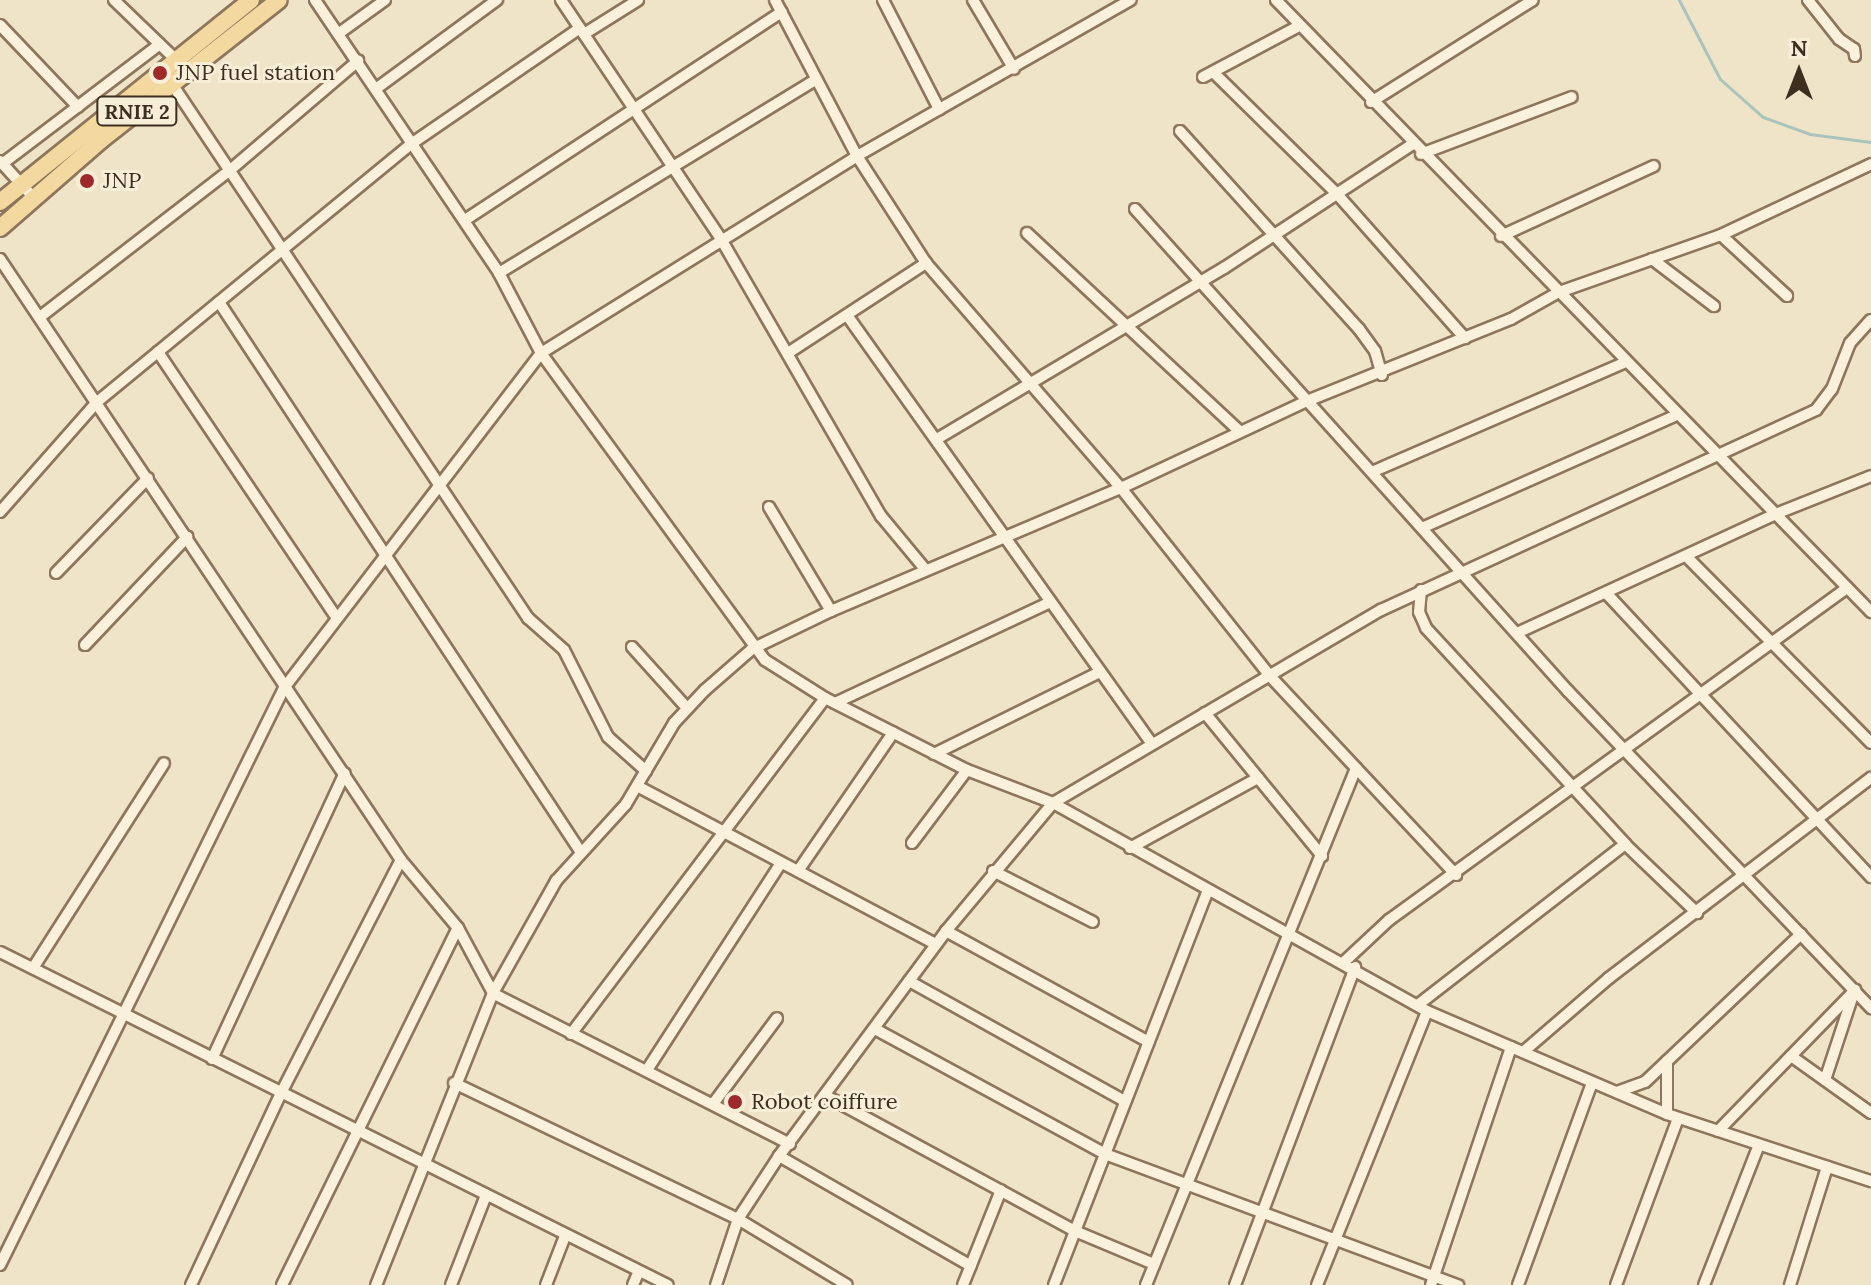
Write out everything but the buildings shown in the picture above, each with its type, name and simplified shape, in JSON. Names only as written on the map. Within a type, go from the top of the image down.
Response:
[{"type":"main road","name":"RNIE 2","points":[[0,202],[174,58],[251,0]]},
{"type":"main road","name":"RNIE 2","points":[[0,228],[172,84],[279,0]]},
{"type":"street","points":[[114,0],[174,58]]},
{"type":"street","points":[[315,0],[414,142],[499,273],[541,353],[752,649],[830,701],[967,770],[1053,803],[1207,893],[1287,937],[1355,967],[1423,1008],[1673,1116],[1871,1181]]},
{"type":"street","points":[[338,34],[385,0]]},
{"type":"street","points":[[377,88],[497,0]]},
{"type":"street","points":[[561,0],[721,239],[881,516],[925,569]]},
{"type":"street","points":[[0,512],[97,402],[414,142],[582,31],[638,0]]},
{"type":"street","points":[[775,0],[857,156],[926,263],[1121,488],[1269,675],[1456,875]]},
{"type":"street","points":[[883,0],[939,109]]},
{"type":"street","points":[[973,0],[1014,69]]},
{"type":"street","points":[[0,1265],[284,688],[384,553],[541,353],[857,156],[1131,0]]},
{"type":"street","points":[[1276,0],[1297,27],[1411,145],[1871,612]]},
{"type":"street","points":[[1371,102],[1533,0]]},
{"type":"street","points":[[1808,0],[1839,39],[1854,49],[1855,56]]},
{"type":"street","points":[[465,220],[782,12]]},
{"type":"street","points":[[0,25],[78,107]]},
{"type":"street","points":[[1297,27],[1208,74],[1337,194],[1465,338]]},
{"type":"street","points":[[34,198],[1,163],[160,44]]},
{"type":"street","points":[[40,317],[229,171],[358,61]]},
{"type":"street","points":[[499,273],[815,80]]},
{"type":"street","points":[[172,84],[528,618],[564,650],[608,737],[646,771]]},
{"type":"street","points":[[1421,154],[1572,97]]},
{"type":"street","points":[[1180,131],[1370,343],[1382,375]]},
{"type":"street","points":[[937,439],[1273,237],[1411,145]]},
{"type":"street","points":[[376,1285],[454,1083],[493,993],[556,881],[580,851],[601,836],[639,787],[687,708],[752,649],[925,569],[1121,488],[1238,430],[1307,401],[1382,375],[1559,292],[1721,235],[1871,164]]},
{"type":"street","points":[[1501,236],[1654,166]]},
{"type":"street","points":[[1135,209],[1374,471],[1462,574],[1871,1008]]},
{"type":"street","points":[[1027,233],[1238,430]]},
{"type":"street","points":[[1721,235],[1787,296]]},
{"type":"street","points":[[0,259],[401,860],[458,928],[493,993],[790,1144]]},
{"type":"street","points":[[1652,259],[1714,306]]},
{"type":"street","points":[[788,353],[849,318],[926,263]]},
{"type":"street","points":[[219,302],[580,851]]},
{"type":"street","points":[[849,318],[1152,744]]},
{"type":"street","points":[[716,1285],[738,1219],[779,1156],[828,1097],[946,931],[993,871],[1053,803],[1269,675],[1421,590],[1462,574],[1816,410],[1832,389],[1850,343],[1871,320]]},
{"type":"street","points":[[158,352],[336,617]]},
{"type":"street","points":[[1374,471],[1624,363]]},
{"type":"street","points":[[1424,527],[1675,416]]},
{"type":"street","points":[[1517,633],[1608,595],[1773,515],[1871,476]]},
{"type":"street","points":[[56,573],[148,478]]},
{"type":"street","points":[[769,507],[831,611]]},
{"type":"street","points":[[85,645],[187,537]]},
{"type":"street","points":[[1686,556],[1871,743]]},
{"type":"street","points":[[1344,962],[1372,933],[1456,875],[1625,748],[1773,646],[1847,588]]},
{"type":"street","points":[[1421,590],[1419,612],[1426,628],[1625,844],[1697,913]]},
{"type":"street","points":[[1608,595],[1815,821],[1836,836],[1871,877]]},
{"type":"street","points":[[571,1034],[724,832],[830,701],[1051,602]]},
{"type":"street","points":[[632,647],[687,708]]},
{"type":"street","points":[[934,754],[1100,672]]},
{"type":"street","points":[[1205,713],[1322,856]]},
{"type":"street","points":[[798,871],[893,733]]},
{"type":"street","points":[[33,968],[164,763]]},
{"type":"street","points":[[1146,1285],[1356,768]]},
{"type":"street","points":[[912,843],[967,770]]},
{"type":"street","points":[[212,1059],[345,773]]},
{"type":"street","points":[[1130,848],[1258,778]]},
{"type":"street","points":[[1523,1052],[1609,978],[1871,778]]},
{"type":"street","points":[[639,787],[936,944]]},
{"type":"street","points":[[1317,1285],[1423,1008],[1625,844]]},
{"type":"street","points":[[191,1285],[281,1093],[401,860]]},
{"type":"street","points":[[647,1070],[781,863]]},
{"type":"street","points":[[993,871],[1093,922]]},
{"type":"street","points":[[1054,1285],[1207,893]]},
{"type":"street","points":[[282,1285],[356,1129],[458,928]]},
{"type":"street","points":[[946,931],[1149,1042]]},
{"type":"street","points":[[1614,1093],[1645,1082],[1801,934]]},
{"type":"street","points":[[0,952],[638,1273],[668,1285]]},
{"type":"street","points":[[1235,1285],[1355,967]]},
{"type":"street","points":[[909,981],[1125,1101]]},
{"type":"street","points":[[1718,1131],[1855,990]]},
{"type":"street","points":[[1825,1080],[1855,990]]},
{"type":"street","points":[[713,1104],[777,1018]]},
{"type":"street","points":[[875,1029],[1105,1154],[1264,1212],[1432,1281],[1458,1285]]},
{"type":"street","points":[[1432,1281],[1511,1047]]},
{"type":"street","points":[[1791,1056],[1871,1113]]},
{"type":"street","points":[[1616,1285],[1673,1116],[1667,1061]]},
{"type":"street","points":[[454,1083],[738,1219],[847,1285]]},
{"type":"street","points":[[1518,1285],[1592,1083]]},
{"type":"street","points":[[828,1097],[1075,1231],[1154,1264]]},
{"type":"street","points":[[1704,1285],[1759,1145]]},
{"type":"street","points":[[779,1156],[971,1266]]},
{"type":"street","points":[[1790,1285],[1827,1167]]},
{"type":"street","points":[[963,1285],[1001,1190]]},
{"type":"street","points":[[451,1285],[486,1195]]},
{"type":"street","points":[[546,1285],[565,1236]]},
{"type":"street","points":[[633,1285],[638,1273]]},
{"type":"waterway","points":[[1679,0],[1720,79],[1763,117],[1810,134],[1871,142]]},
{"type":"place","name":"JNP fuel station","points":[[160,73]]},
{"type":"place","name":"JNP","points":[[87,181]]},
{"type":"place","name":"Robot coiffure","points":[[735,1102]]}]
